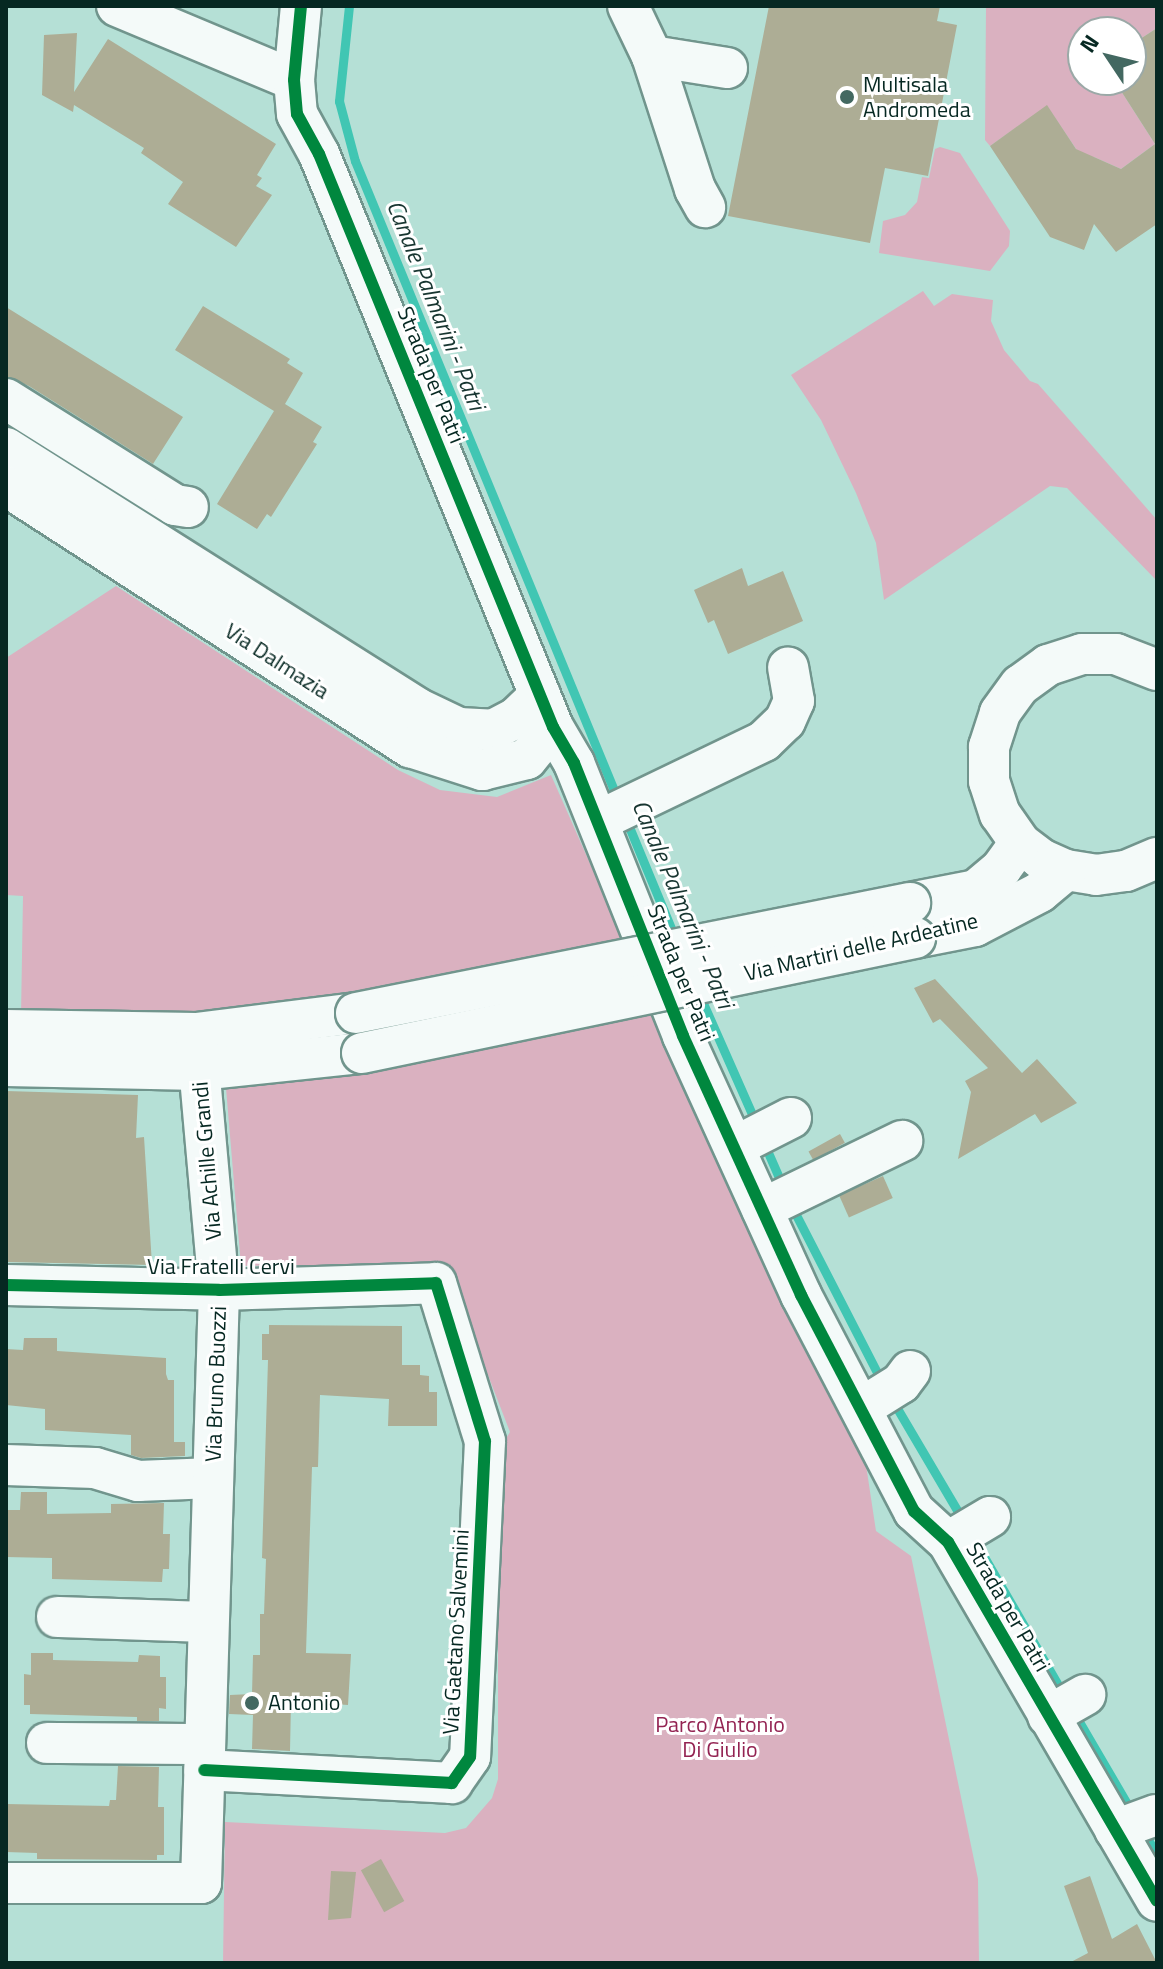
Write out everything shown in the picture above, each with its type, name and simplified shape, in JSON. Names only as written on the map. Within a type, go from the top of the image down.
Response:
[{"type":"street","points":[[117,6],[294,80]]},
{"type":"street","name":"Strada per Patri","points":[[301,6],[294,80],[297,114],[319,154],[547,711],[574,763],[683,1036],[761,1132],[801,1295],[887,1390],[914,1511],[968,1530],[1048,1716],[1136,1822],[1155,1892]]},
{"type":"street","points":[[628,6],[652,56],[695,189],[705,207]]},
{"type":"street","points":[[652,56],[727,68]]},
{"type":"street","points":[[6,399],[175,505],[188,507]]},
{"type":"street","name":"Via Dalmazia","points":[[6,448],[417,708],[459,728],[493,730],[517,717],[547,711]]},
{"type":"street","name":"Via Dalmazia","points":[[6,486],[410,747],[482,770],[527,759],[547,711]]},
{"type":"street","points":[[1147,870],[1096,875],[1066,870],[1041,859],[1020,843],[1000,814],[989,781],[989,758],[1000,713],[1020,685],[1048,665],[1082,654],[1116,654],[1157,670]]},
{"type":"street","points":[[598,821],[764,741],[785,721],[794,701],[788,668]]},
{"type":"street","name":"Via Martiri delle Ardeatine","points":[[198,1052],[362,1053],[912,920],[976,890],[1001,869],[1020,843]]},
{"type":"street","name":"Via Martiri delle Ardeatine","points":[[198,1052],[356,1013],[912,920],[975,926],[1040,892],[1066,870]]},
{"type":"street","points":[[6,1030],[198,1052]]},
{"type":"street","points":[[6,1066],[198,1052]]},
{"type":"street","name":"Via Achille Grandi","points":[[198,1052],[219,1290]]},
{"type":"street","points":[[779,1202],[902,1141]]},
{"type":"street","name":"Via Fratelli Cervi","points":[[6,1285],[219,1290],[436,1283]]},
{"type":"street","name":"Via Gaetano Salvemini","points":[[204,1757],[452,1783],[470,1757],[485,1441],[436,1283]]},
{"type":"street","name":"Via Bruno Buozzi","points":[[6,1883],[201,1883],[219,1290]]},
{"type":"street","name":"Via Bruno Buozzi","points":[[6,1465],[95,1468],[138,1481],[213,1478]]},
{"type":"street","points":[[57,1617],[208,1622]]},
{"type":"street","points":[[1048,1716],[1085,1695]]},
{"type":"street","points":[[47,1743],[204,1757]]},
{"type":"green space","points":[[986,6],[1157,6],[1157,28],[1147,35],[1147,16],[1067,16],[1067,96],[1124,96],[1155,144],[1121,169],[1094,157],[1089,168],[1047,106],[990,146],[985,140]]},
{"type":"green space","points":[[940,147],[960,153],[1010,231],[1009,246],[990,271],[879,253],[883,221],[905,215],[917,202],[922,177],[929,178],[935,149]]},
{"type":"green space","points":[[923,291],[934,306],[952,294],[993,300],[991,321],[1004,350],[1030,381],[1038,384],[1157,520],[1157,581],[1067,488],[1050,486],[884,600],[876,543],[856,493],[821,420],[791,375]]},
{"type":"green space","name":"Parco Antonio Di Giulio","points":[[116,586],[398,770],[440,790],[497,797],[551,775],[784,1304],[866,1465],[876,1531],[911,1556],[978,1879],[979,1963],[223,1963],[225,1822],[445,1833],[466,1828],[492,1798],[498,1779],[498,1452],[510,1432],[445,1264],[241,1266],[220,1017],[21,1015],[23,896],[6,895],[6,658]]},
{"type":"building","name":"Multisala Andromeda","points":[[769,6],[940,6],[937,21],[957,25],[928,176],[885,168],[870,243],[728,216]]},
{"type":"building","points":[[1157,28],[1157,224],[1116,252],[1094,224],[1084,250],[1050,237],[990,146],[1047,105],[1076,149],[1121,169],[1155,144],[1124,96],[1147,96],[1147,35]]},
{"type":"building","points":[[77,33],[74,92],[108,39],[276,144],[257,175],[262,178],[256,186],[272,195],[236,247],[168,204],[183,182],[141,153],[144,148],[74,105],[73,112],[42,95],[44,35]]},
{"type":"building","points":[[203,306],[290,359],[287,363],[303,373],[285,404],[322,427],[313,442],[317,444],[271,517],[267,514],[257,529],[217,504],[274,411],[175,350]]},
{"type":"building","points":[[6,307],[183,417],[153,464],[29,386],[6,376]]},
{"type":"building","points":[[742,568],[748,586],[783,571],[803,621],[728,654],[714,620],[708,623],[694,590]]},
{"type":"building","points":[[935,979],[1022,1073],[1037,1059],[1077,1103],[1041,1123],[1035,1114],[958,1159],[971,1092],[965,1081],[988,1068],[940,1019],[933,1023],[914,988]]},
{"type":"building","points":[[6,1091],[138,1095],[136,1138],[144,1137],[152,1265],[6,1262]]},
{"type":"building","points":[[840,1134],[845,1143],[813,1160],[809,1151]]},
{"type":"building","points":[[883,1176],[893,1198],[849,1217],[839,1196]]},
{"type":"building","points":[[269,1325],[402,1326],[402,1365],[420,1365],[420,1375],[429,1376],[429,1392],[437,1392],[437,1426],[388,1426],[389,1399],[320,1395],[318,1467],[312,1467],[306,1653],[351,1654],[348,1705],[291,1701],[290,1751],[252,1749],[253,1715],[229,1714],[230,1695],[252,1694],[253,1655],[260,1655],[260,1614],[264,1614],[266,1559],[262,1558],[268,1360],[262,1360],[262,1334],[269,1334]]},
{"type":"building","points":[[24,1338],[57,1338],[57,1351],[166,1358],[168,1380],[174,1380],[174,1442],[185,1442],[185,1456],[141,1458],[131,1455],[131,1435],[45,1430],[45,1409],[6,1405],[6,1349],[23,1350]]},
{"type":"building","points":[[21,1492],[47,1492],[47,1514],[111,1513],[111,1504],[164,1503],[163,1534],[170,1534],[169,1569],[163,1569],[162,1582],[52,1579],[52,1558],[6,1557],[6,1510],[20,1510]]},
{"type":"building","points":[[31,1653],[53,1653],[53,1660],[138,1662],[139,1655],[160,1656],[160,1677],[166,1677],[166,1709],[159,1708],[159,1721],[137,1721],[137,1717],[30,1714],[30,1705],[24,1705],[24,1674],[31,1675]]},
{"type":"building","points":[[118,1766],[159,1767],[158,1807],[164,1807],[164,1855],[157,1855],[157,1860],[37,1859],[37,1853],[6,1852],[6,1804],[109,1806],[110,1800],[116,1800]]},
{"type":"building","points":[[381,1859],[404,1901],[384,1912],[361,1870]]},
{"type":"building","points":[[331,1871],[356,1872],[351,1918],[328,1920]]},
{"type":"building","points":[[1090,1876],[1112,1939],[1137,1924],[1157,1963],[1069,1963],[1088,1953],[1064,1886]]},
{"type":"waterway","name":"Canale Palmarini - Patri","points":[[349,6],[339,101],[355,161],[618,800]]},
{"type":"waterway","name":"Canale Palmarini - Patri","points":[[625,817],[676,940]]},
{"type":"waterway","name":"Canale Palmarini - Patri","points":[[699,994],[756,1123]]},
{"type":"waterway","name":"Canale Palmarini - Patri","points":[[763,1141],[784,1189]]},
{"type":"waterway","name":"Canale Palmarini - Patri","points":[[792,1207],[882,1382]]},
{"type":"waterway","name":"Canale Palmarini - Patri","points":[[891,1398],[963,1520]]},
{"type":"waterway","name":"Canale Palmarini - Patri","points":[[972,1536],[1065,1697]]},
{"type":"waterway","name":"Canale Palmarini - Patri","points":[[1074,1713],[1133,1814]]},
{"type":"waterway","name":"Canale Palmarini - Patri","points":[[1143,1831],[1157,1855]]},
{"type":"cycle path","points":[[301,6],[294,80],[297,114],[319,154],[553,727],[574,763],[683,1036],[801,1295],[914,1511],[948,1542],[1157,1901]]},
{"type":"cycle path","points":[[6,1285],[219,1290],[436,1283],[485,1441],[470,1757],[452,1783],[204,1770]]},
{"type":"place","name":"Multisala Andromeda","points":[[847,97]]},
{"type":"place","name":"Antonio","points":[[252,1703]]}]
